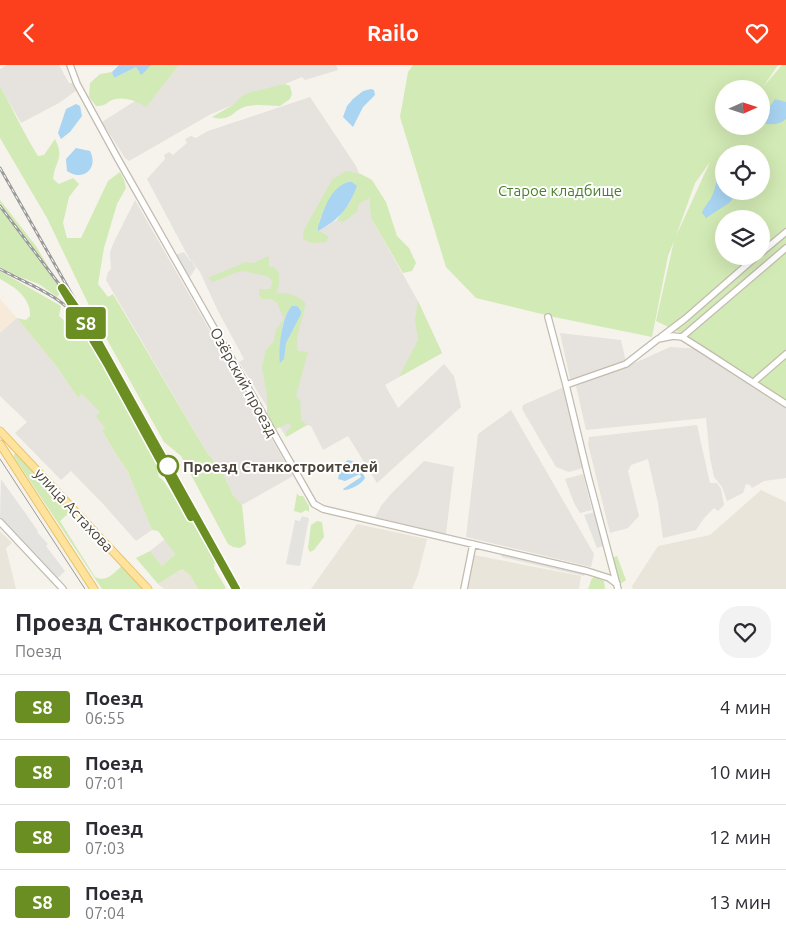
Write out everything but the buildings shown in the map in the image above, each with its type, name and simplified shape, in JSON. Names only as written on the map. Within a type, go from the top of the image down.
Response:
[{"type":"main road","name":"улица Астахова","points":[[0,431],[148,589]]},
{"type":"main road","name":"улица Астахова","points":[[0,444],[94,589]]},
{"type":"street","name":"Озёрский проезд","points":[[70,65],[77,84],[314,504],[323,509],[587,571],[609,578],[618,586]]},
{"type":"street","points":[[770,245],[786,232]]},
{"type":"street","points":[[682,337],[786,248]]},
{"type":"street","points":[[566,385],[626,364],[686,318],[747,265]]},
{"type":"street","points":[[548,317],[618,586]]},
{"type":"street","points":[[658,339],[673,336],[682,337],[786,404]]},
{"type":"street","points":[[756,380],[786,354]]},
{"type":"street","points":[[0,522],[63,589]]},
{"type":"street","points":[[464,589],[473,544]]},
{"type":"shaded area","points":[[7,65],[59,65],[69,83],[73,83],[77,90],[59,103],[21,123],[0,86],[0,69]]},
{"type":"shaded area","points":[[179,65],[336,65],[338,70],[305,80],[302,77],[211,114],[129,161],[125,158],[102,122],[135,101],[146,106]]},
{"type":"shaded area","points":[[310,97],[356,166],[369,198],[371,218],[418,301],[442,353],[385,385],[398,408],[444,364],[454,376],[461,407],[377,483],[348,436],[323,450],[311,426],[307,425],[286,437],[239,362],[244,359],[218,311],[200,272],[190,260],[147,179],[165,159],[164,155],[169,152],[173,155],[187,143],[185,139],[191,136],[196,138],[208,131]],"holes":[[[356,186],[349,204],[337,220],[319,230],[322,217]]]},
{"type":"shaded area","points":[[135,200],[293,476],[242,505],[233,495],[222,471],[206,451],[106,280],[111,269],[110,253],[113,244]]},
{"type":"shaded area","points":[[184,252],[196,268],[189,278],[175,255]]},
{"type":"shaded area","points":[[0,299],[17,318],[0,333]]},
{"type":"shaded area","points":[[17,318],[57,367],[78,398],[82,394],[101,412],[105,428],[102,430],[127,470],[152,530],[136,541],[71,471],[61,480],[15,433],[27,422],[0,396],[0,333]]},
{"type":"shaded area","points":[[560,333],[621,340],[626,362],[571,383]]},
{"type":"shaded area","points":[[670,347],[701,349],[786,406],[786,478],[764,481],[752,488],[746,484],[743,493],[727,501],[722,487],[714,477],[706,418],[586,430],[576,386]]},
{"type":"shaded area","points":[[564,387],[583,468],[569,472],[556,467],[522,409],[523,405]]},
{"type":"shaded area","points":[[511,410],[594,554],[591,567],[466,537],[478,434]]},
{"type":"shaded area","points":[[697,425],[710,483],[717,483],[721,489],[724,505],[718,511],[714,508],[696,530],[663,538],[658,503],[648,459],[631,465],[628,471],[639,516],[628,528],[610,533],[588,444],[589,437]]},
{"type":"shaded area","points":[[424,461],[454,467],[446,534],[375,517],[390,495]]},
{"type":"shaded area","points":[[583,474],[592,510],[580,513],[565,479]]},
{"type":"shaded area","points":[[1,479],[65,571],[58,578],[0,517]]},
{"type":"shaded area","points":[[761,490],[786,502],[786,589],[633,589],[632,586],[658,546],[710,535]]},
{"type":"shaded area","points":[[595,512],[603,546],[597,548],[584,515]]},
{"type":"shaded area","points":[[302,516],[309,518],[300,566],[286,564],[295,520],[300,521]]},
{"type":"shaded area","points":[[357,524],[427,539],[418,575],[412,589],[311,589]]},
{"type":"shaded area","points":[[0,531],[12,543],[6,548],[16,589],[0,589]]},
{"type":"shaded area","points":[[165,539],[175,554],[162,566],[150,551]]},
{"type":"shaded area","points":[[502,553],[585,572],[584,576],[501,557]]},
{"type":"shaded area","points":[[474,555],[581,576],[579,589],[467,589]]},
{"type":"shaded area","points":[[182,569],[190,575],[198,589],[164,589],[158,584]]},
{"type":"green space","points":[[152,65],[179,65],[146,107],[127,99],[115,99],[96,106],[89,97],[90,83],[100,74],[112,72],[114,78],[136,67],[139,72]]},
{"type":"green space","name":"Старое кладбище","points":[[413,65],[778,65],[768,80],[715,80],[715,135],[770,135],[769,80],[782,65],[786,65],[786,402],[685,335],[656,321],[674,241],[668,256],[652,337],[554,317],[476,298],[446,267],[400,117],[408,72]],"holes":[[[710,162],[676,236],[695,183]]]},
{"type":"green space","points":[[285,84],[290,86],[292,94],[290,99],[280,106],[248,106],[228,117],[212,117],[233,105],[248,93]]},
{"type":"green space","points":[[0,86],[38,156],[44,155],[55,139],[59,155],[53,179],[59,184],[73,178],[79,184],[69,197],[63,223],[67,238],[81,238],[108,181],[120,172],[126,188],[117,204],[104,248],[98,284],[108,297],[113,294],[206,451],[222,471],[233,495],[242,505],[246,544],[240,548],[228,544],[181,456],[164,442],[95,318],[47,218],[0,138]]},
{"type":"green space","points":[[346,171],[361,174],[372,180],[386,202],[397,236],[409,248],[416,263],[412,271],[403,273],[371,218],[369,198],[359,204],[357,212],[343,222],[337,220],[349,204],[357,186],[331,204],[321,216],[319,231],[328,236],[327,242],[311,243],[303,239],[304,230],[332,180]]},
{"type":"green space","points":[[0,200],[36,246],[62,290],[57,297],[39,284],[12,274],[0,267]]},
{"type":"green space","points":[[269,257],[269,267],[274,267],[279,273],[279,284],[276,294],[292,295],[305,303],[297,346],[298,351],[308,352],[296,396],[300,400],[301,420],[307,425],[286,437],[286,432],[291,427],[289,423],[276,429],[267,413],[267,395],[262,367],[266,350],[274,341],[275,332],[284,318],[277,303],[271,299],[262,299],[259,294],[259,289],[270,289],[271,280],[265,275],[246,271],[237,272],[213,282],[208,278],[246,262],[254,263]],"holes":[[[292,306],[301,314],[286,343],[284,359],[279,357],[283,323],[288,311]]]},
{"type":"green space","points":[[0,271],[61,306],[59,316],[89,342],[158,466],[159,477],[180,501],[215,560],[214,568],[226,588],[198,589],[190,575],[182,569],[158,584],[136,558],[150,551],[162,566],[175,554],[158,531],[152,530],[127,470],[102,430],[105,428],[96,416],[100,412],[82,394],[78,398],[57,367],[17,318],[26,320],[30,316],[28,304],[16,289],[0,279]]},
{"type":"green space","points":[[418,301],[442,353],[399,377],[418,340],[415,320]]},
{"type":"green space","points":[[17,453],[90,531],[70,512],[60,521],[95,577],[99,579],[106,578],[122,566],[145,589],[102,589],[14,457],[14,454]]},
{"type":"green space","points":[[297,493],[299,496],[303,496],[309,506],[309,512],[306,510],[301,513],[294,511]]},
{"type":"green space","points":[[317,521],[322,522],[324,537],[314,550],[310,552],[308,548],[311,525]]},
{"type":"green space","points":[[617,556],[626,580],[622,583],[619,581],[612,558]]},
{"type":"green space","points":[[595,577],[604,581],[605,589],[588,589],[592,578]]},
{"type":"water","points":[[119,65],[152,65],[141,75],[136,67],[114,78],[112,72]]},
{"type":"water","points":[[374,90],[375,95],[363,107],[353,127],[343,117],[347,106],[363,91]]},
{"type":"water","points":[[775,99],[786,102],[786,119],[770,124],[771,105]]},
{"type":"water","points":[[76,104],[80,106],[82,116],[70,132],[61,139],[58,133],[66,109]]},
{"type":"water","points":[[76,148],[90,151],[92,157],[91,168],[84,174],[73,174],[67,171],[66,159]]},
{"type":"water","points":[[348,182],[352,182],[357,186],[347,207],[338,218],[318,231],[328,201],[336,190]]},
{"type":"water","points":[[715,188],[715,200],[732,200],[706,218],[702,213]]},
{"type":"water","points":[[292,306],[297,306],[301,314],[286,343],[284,359],[280,363],[282,333],[286,317]]},
{"type":"water","points":[[348,460],[357,464],[365,478],[356,486],[344,490],[361,477],[360,474],[345,481],[338,479],[341,465]]},
{"type":"tram line","points":[[0,459],[85,589]]},
{"type":"railway","points":[[0,168],[133,402],[236,589]]},
{"type":"railway","points":[[0,206],[59,284]]},
{"type":"railway","points":[[0,269],[54,298],[74,313],[82,323]]},
{"type":"train","name":"S8","points":[[191,517],[108,365],[62,288],[92,331],[236,589]]},
{"type":"place","name":"Проезд Станкостроителей","points":[[168,466]]}]
